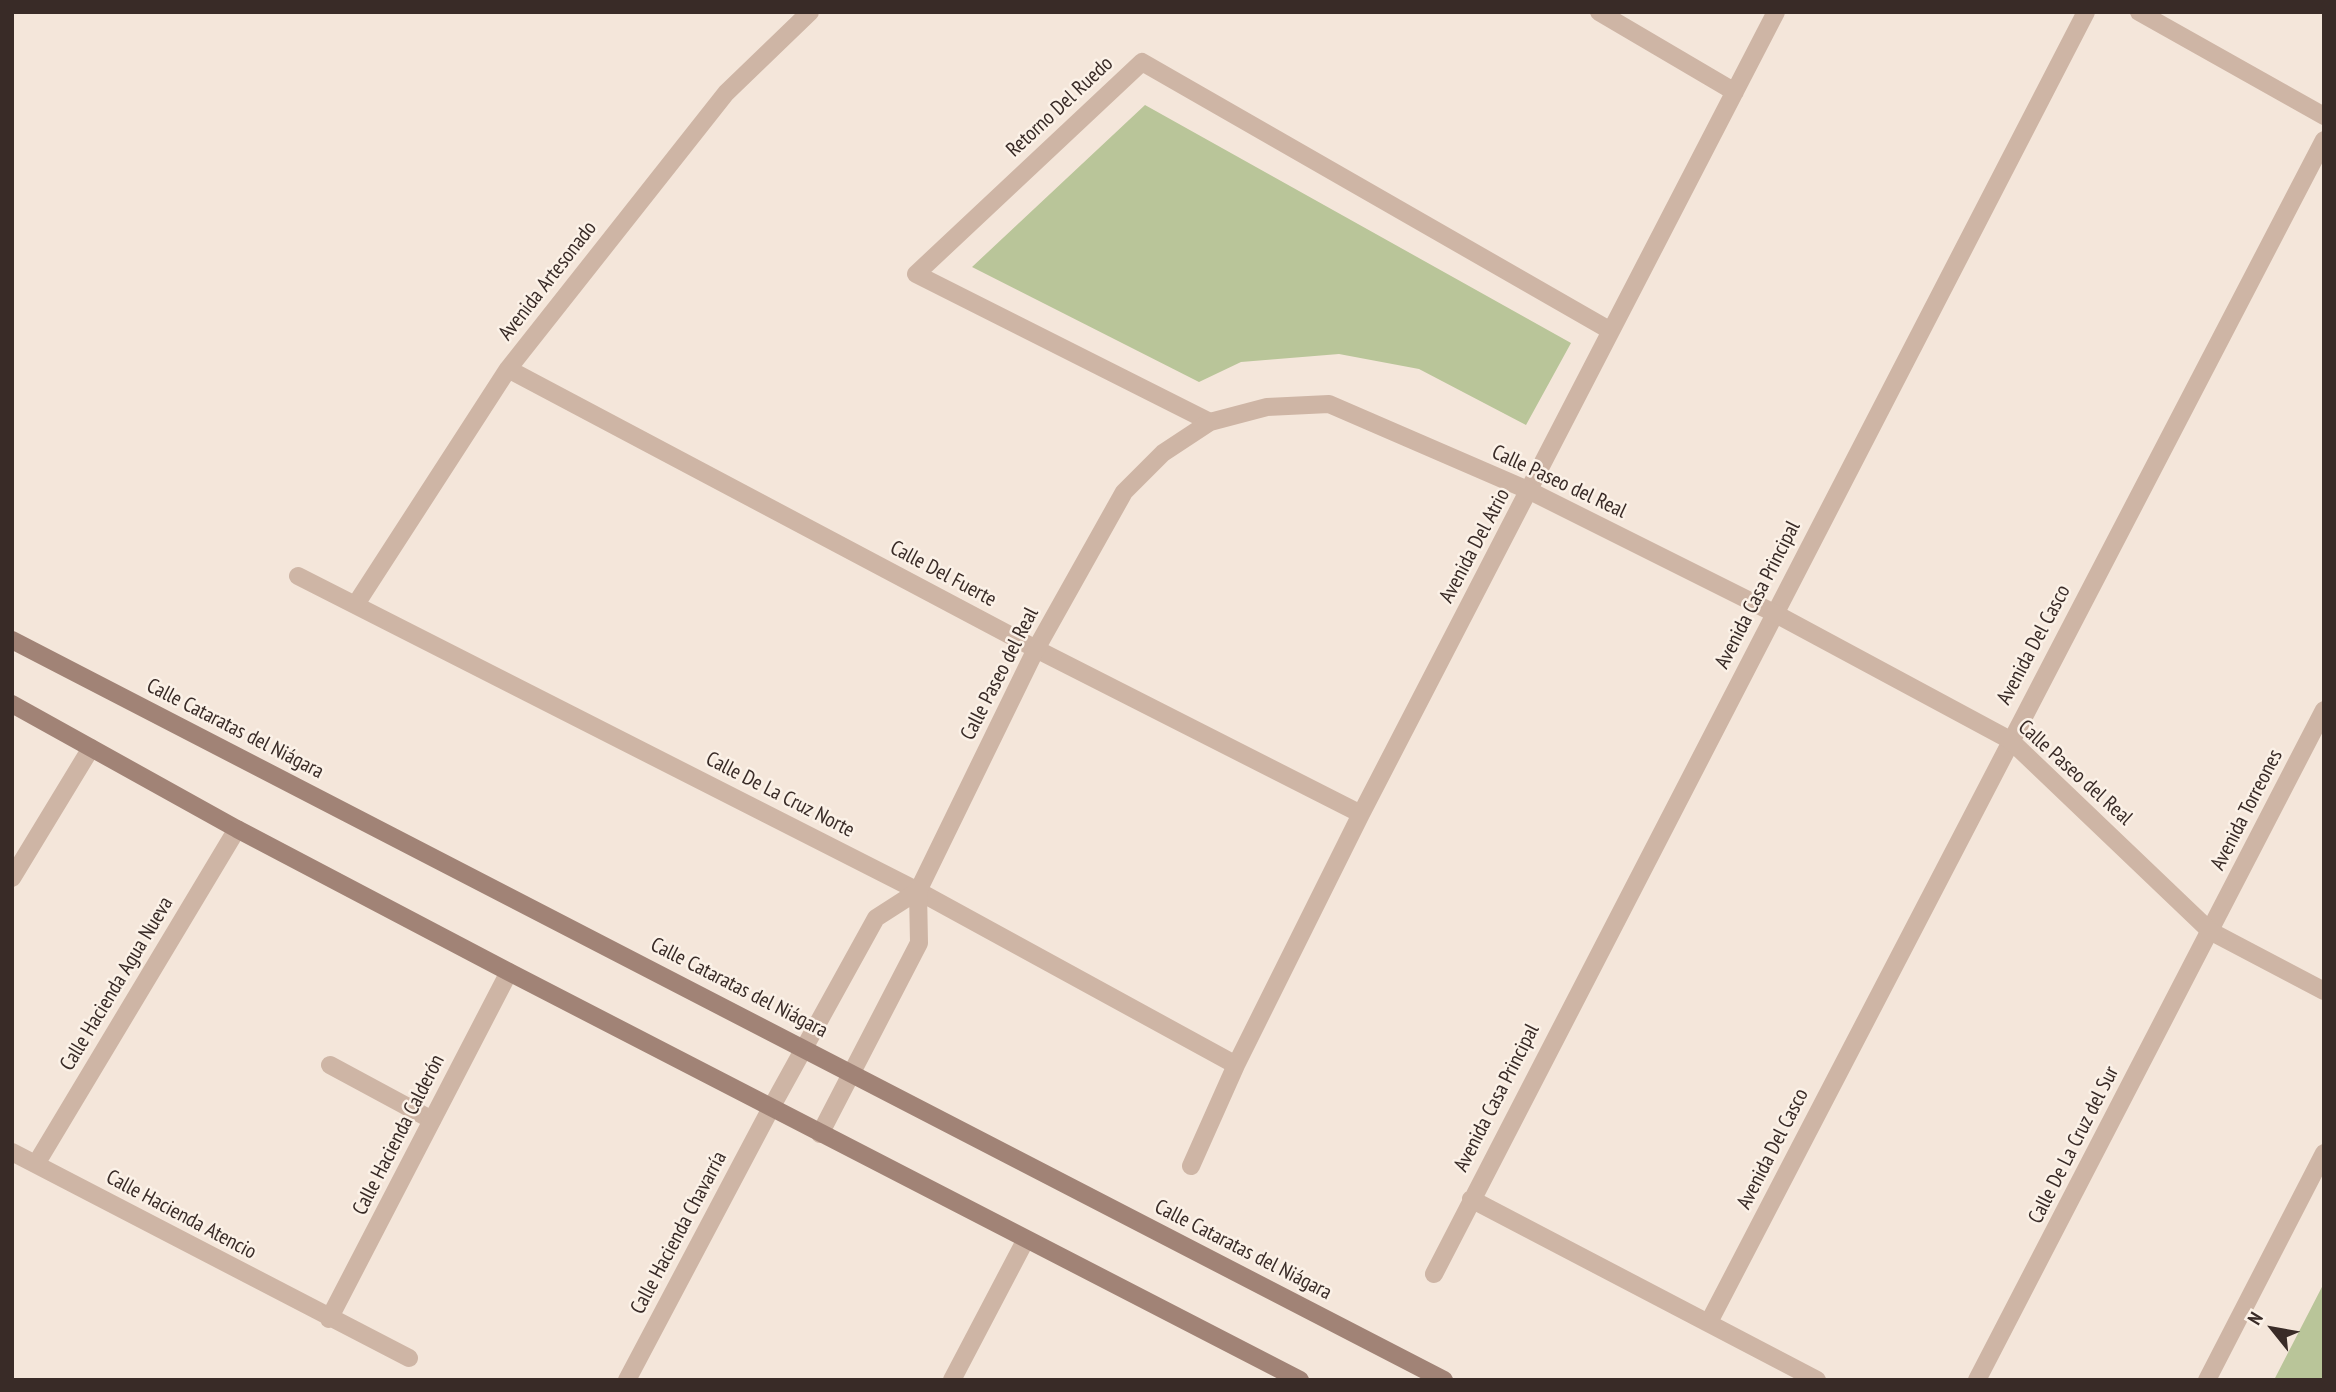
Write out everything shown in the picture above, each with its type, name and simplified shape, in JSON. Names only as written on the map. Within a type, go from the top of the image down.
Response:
[{"type":"main road","name":"Calle Cataratas del Niágara","points":[[12,640],[1444,1380]]},
{"type":"main road","points":[[12,704],[237,829],[509,972],[1278,1375],[1300,1380]]},
{"type":"street","name":"Avenida Artesonado","points":[[356,604],[508,369],[726,93],[810,12]]},
{"type":"street","points":[[1599,12],[1735,92]]},
{"type":"street","name":"Avenida Del Atrio","points":[[1191,1166],[1236,1065],[1361,814],[1776,12]]},
{"type":"street","name":"Avenida Casa Principal","points":[[1434,1274],[2087,12]]},
{"type":"street","points":[[2139,12],[2324,116]]},
{"type":"street","name":"Retorno Del Ruedo","points":[[1210,422],[916,274],[1142,62],[1611,331]]},
{"type":"street","name":"Avenida Del Casco","points":[[1709,1322],[2324,140]]},
{"type":"street","name":"Calle Del Fuerte","points":[[508,369],[1036,649],[1361,814]]},
{"type":"street","name":"Calle Paseo del Real","points":[[820,1134],[919,943],[918,891],[1036,649],[1124,492],[1163,453],[1210,422],[1267,407],[1329,404],[1530,491],[1774,613],[2010,740],[2210,931],[2324,991]]},
{"type":"street","name":"Calle De La Cruz Norte","points":[[298,576],[918,891],[1236,1065]]},
{"type":"street","name":"Avenida Torreones","points":[[2210,931],[2324,710]]},
{"type":"street","points":[[12,878],[91,748]]},
{"type":"street","name":"Calle Hacienda Agua Nueva","points":[[36,1164],[237,829]]},
{"type":"street","points":[[771,1108],[876,918],[918,891]]},
{"type":"street","name":"Calle De La Cruz del Sur","points":[[1977,1380],[2210,931]]},
{"type":"street","name":"Calle Hacienda Calderón","points":[[329,1319],[509,972]]},
{"type":"street","points":[[330,1065],[432,1120]]},
{"type":"street","name":"Calle Hacienda Chavarría","points":[[627,1380],[771,1108]]},
{"type":"street","name":"Calle Hacienda Atencio","points":[[12,1152],[409,1359]]},
{"type":"street","points":[[2207,1380],[2324,1153]]},
{"type":"street","points":[[1471,1199],[1817,1380]]},
{"type":"street","points":[[952,1380],[1025,1241]]},
{"type":"green space","points":[[1145,105],[1571,343],[1526,425],[1419,369],[1339,354],[1241,362],[1199,382],[972,267]]},
{"type":"green space","points":[[2324,1283],[2324,1380],[2274,1380]]}]
